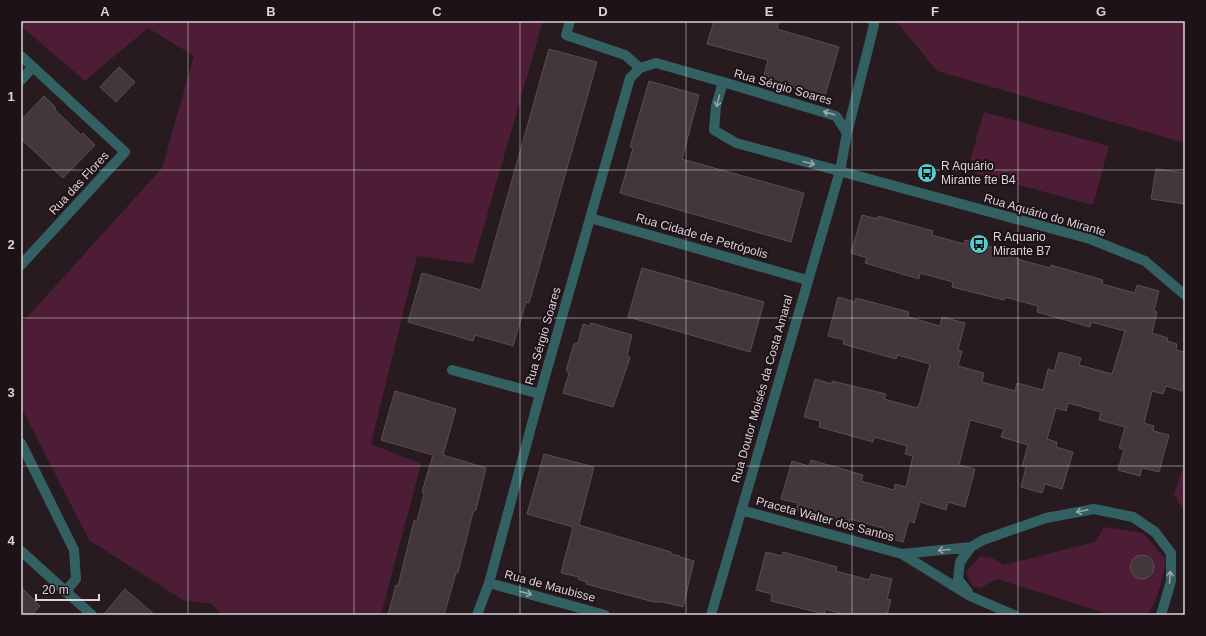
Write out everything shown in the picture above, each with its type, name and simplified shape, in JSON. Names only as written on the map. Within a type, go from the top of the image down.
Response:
[{"type":"street","points":[[570,21],[566,36],[625,55],[640,68]]},
{"type":"street","points":[[840,171],[847,133],[874,25],[873,21]]},
{"type":"street","name":"Rua das Flores","points":[[21,56],[125,152],[21,265]]},
{"type":"street","name":"Rua Sérgio Soares","points":[[477,615],[489,583],[540,394],[630,78],[640,68],[656,62],[836,116],[847,133]]},
{"type":"street","points":[[21,80],[33,67]]},
{"type":"street","name":"Rua Sérgio Soares","points":[[722,82],[716,106],[714,130],[736,143],[840,171]]},
{"type":"street","name":"Rua Doutor Moisés da Costa Amaral","points":[[711,615],[807,280],[840,171]]},
{"type":"street","name":"Rua Aquário do Mirante","points":[[840,171],[1090,239],[1145,261],[1185,295]]},
{"type":"street","name":"Rua Cidade de Petrópolis","points":[[590,218],[807,280]]},
{"type":"street","points":[[452,370],[540,394]]},
{"type":"street","points":[[21,444],[74,550],[76,579],[65,592]]},
{"type":"street","name":"Praceta Walter dos Santos","points":[[902,554],[970,547],[983,540],[1046,518],[1094,508],[1133,517],[1155,532],[1171,553],[1171,581],[1161,615]]},
{"type":"street","name":"Praceta Walter dos Santos","points":[[741,510],[902,554],[970,596],[1014,615]]},
{"type":"street","points":[[970,547],[960,562],[958,579],[970,596]]},
{"type":"street","points":[[21,551],[92,615]]},
{"type":"street","name":"Rua de Maubisse","points":[[489,583],[605,615]]},
{"type":"shaded area","points":[[21,21],[543,21],[473,264],[417,256],[371,444],[421,464],[381,615],[223,615],[211,604],[183,600],[89,540],[21,407],[21,324],[162,168],[194,56],[148,28],[85,81],[21,26]]},
{"type":"shaded area","points":[[896,21],[1185,21],[1185,143],[937,71]]},
{"type":"shaded area","points":[[984,112],[1109,146],[1093,205],[967,171]]},
{"type":"shaded area","points":[[1185,462],[1185,513],[1174,494]]},
{"type":"shaded area","points":[[1104,527],[1143,533],[1166,560],[1157,597],[1150,610],[1145,615],[1103,615],[1102,612],[997,579],[980,588],[972,586],[966,572],[981,556],[992,558],[1004,565],[1095,542]]},
{"type":"building","points":[[714,21],[779,21],[777,29],[839,47],[825,96],[763,79],[768,60],[707,44]]},
{"type":"building","points":[[549,49],[597,62],[529,303],[526,302],[513,346],[475,335],[473,341],[408,322],[422,273],[481,290]]},
{"type":"building","points":[[119,67],[135,82],[116,102],[100,87]]},
{"type":"building","points":[[649,81],[699,95],[682,159],[804,193],[791,242],[620,193],[633,148],[630,147]]},
{"type":"building","points":[[44,96],[56,108],[54,109],[81,135],[83,133],[95,145],[63,178],[21,139],[21,120]]},
{"type":"building","points":[[1156,169],[1185,173],[1185,204],[1151,199]]},
{"type":"building","points":[[862,215],[878,219],[878,216],[933,231],[932,235],[964,244],[965,240],[1018,254],[1017,259],[1050,268],[1051,265],[1103,280],[1102,284],[1135,293],[1137,285],[1159,291],[1154,310],[1157,312],[1152,333],[1168,338],[1167,341],[1177,344],[1176,350],[1185,352],[1185,379],[1182,391],[1166,386],[1163,394],[1152,391],[1144,423],[1154,426],[1153,431],[1169,435],[1159,472],[1142,468],[1140,476],[1118,470],[1124,450],[1119,448],[1125,427],[1099,420],[1101,412],[1068,403],[1066,411],[1056,408],[1047,439],[1057,442],[1056,447],[1073,452],[1062,489],[1045,484],[1042,493],[1021,487],[1026,467],[1022,466],[1028,445],[1001,437],[1004,429],[970,420],[959,465],[975,469],[965,507],[948,502],[946,510],[920,502],[914,523],[909,521],[903,542],[881,536],[883,528],[850,519],[849,524],[796,510],[798,503],[781,499],[792,461],[809,466],[811,460],[863,475],[861,481],[894,490],[895,484],[906,487],[913,456],[905,454],[907,446],[874,437],[873,442],[819,427],[820,421],[804,417],[815,379],[832,384],[832,381],[886,394],[884,399],[917,408],[920,402],[930,364],[897,355],[896,359],[843,344],[844,340],[828,336],[838,297],[855,302],[856,298],[909,312],[908,317],[940,326],[942,317],[965,323],[958,350],[962,351],[958,366],[984,373],[982,382],[1015,391],[1017,383],[1043,390],[1048,369],[1054,371],[1059,352],[1081,358],[1079,365],[1112,374],[1125,331],[1091,322],[1090,327],[1037,312],[1038,306],[1005,297],[1004,300],[952,287],[953,282],[920,273],[919,279],[865,263],[867,258],[851,253]]},
{"type":"building","points":[[642,268],[764,302],[750,352],[628,317]]},
{"type":"building","points":[[591,323],[632,335],[627,355],[630,358],[613,407],[563,393],[569,374],[566,370],[574,344],[578,343],[583,324],[590,326]]},
{"type":"building","points":[[395,391],[456,409],[443,455],[486,468],[476,510],[473,512],[458,572],[456,573],[444,615],[388,615],[396,585],[398,586],[414,521],[417,521],[424,494],[422,492],[433,455],[381,440]]},
{"type":"building","points":[[544,454],[594,467],[579,525],[671,552],[671,554],[694,561],[683,607],[663,602],[654,602],[586,584],[587,582],[578,579],[579,577],[561,573],[573,527],[527,514]]},
{"type":"building","points":[[766,552],[782,556],[783,552],[837,567],[836,571],[869,580],[871,574],[892,579],[887,599],[891,600],[887,615],[846,615],[825,609],[825,614],[771,601],[772,594],[756,590]]},
{"type":"building","points":[[1142,555],[1147,556],[1153,562],[1153,572],[1147,578],[1142,579],[1137,578],[1131,572],[1130,567],[1131,562],[1137,556]]},
{"type":"building","points":[[21,587],[40,606],[32,615],[21,615]]},
{"type":"building","points":[[125,589],[155,615],[103,615]]},
{"type":"place","name":"R Aquário Mirante fte B4","points":[[927,173]]},
{"type":"place","name":"R Aquario Mirante B7","points":[[979,244]]}]
